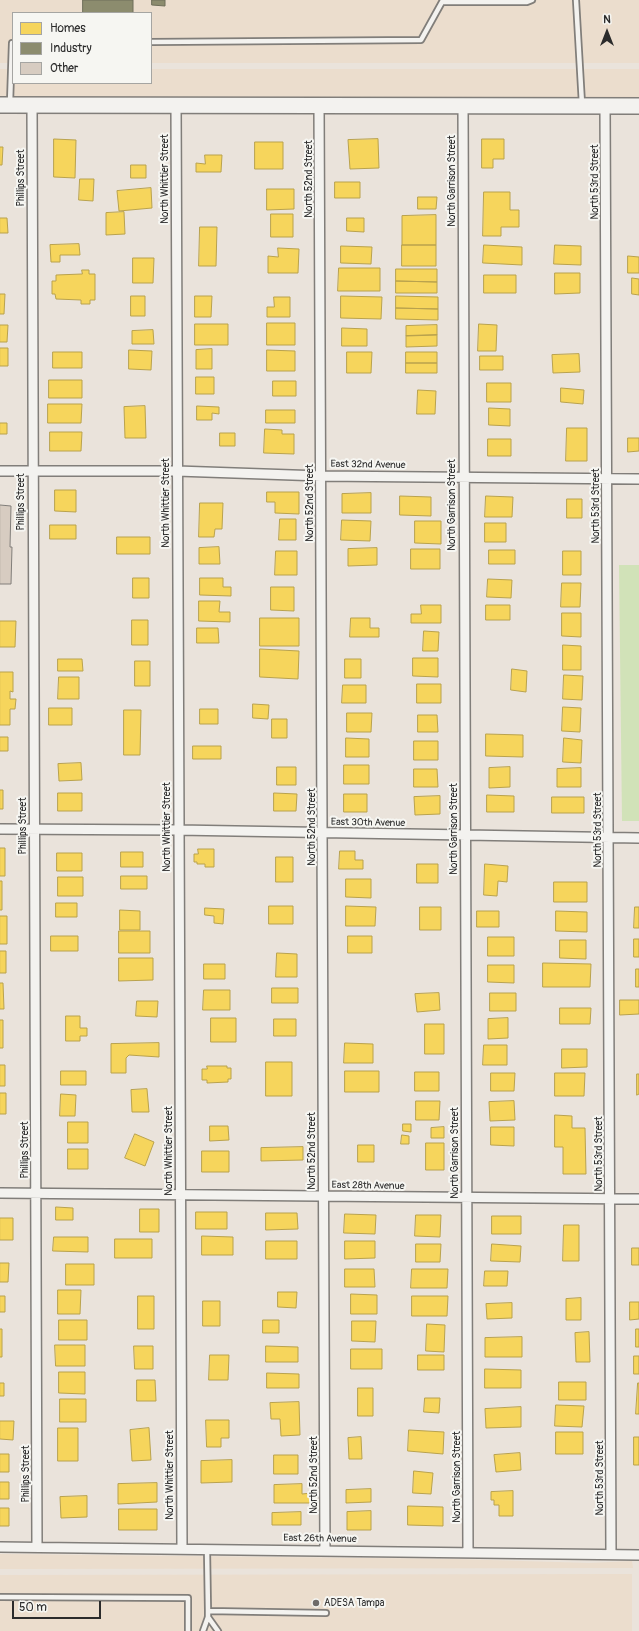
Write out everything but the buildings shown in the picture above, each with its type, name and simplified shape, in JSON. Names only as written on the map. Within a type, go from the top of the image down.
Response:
[{"type":"main road","points":[[5,105],[319,104],[639,106]]},
{"type":"street","name":"North Whittier Street","points":[[176,104],[182,1549]]},
{"type":"street","name":"North 52nd Street","points":[[319,104],[325,1550]]},
{"type":"street","name":"Phillips Street","points":[[32,105],[32,472],[35,829],[37,1547]]},
{"type":"street","name":"North Garrison Street","points":[[463,105],[463,477],[468,1552]]},
{"type":"street","name":"North 53rd Street","points":[[605,106],[611,1554]]},
{"type":"street","name":"East 32nd Avenue","points":[[0,472],[177,471],[321,476],[639,478]]},
{"type":"street","name":"East 30th Avenue","points":[[0,829],[178,830],[639,838]]},
{"type":"street","name":"East 28th Avenue","points":[[0,1193],[639,1199]]},
{"type":"street","name":"East 26th Avenue","points":[[0,1547],[639,1554]]},
{"type":"lane","points":[[152,42],[421,40],[442,2],[527,2],[532,0]]},
{"type":"lane","points":[[576,0],[582,105]]},
{"type":"lane","points":[[5,105],[12,43]]},
{"type":"lane","points":[[203,1631],[208,1618],[207,1549]]},
{"type":"lane","points":[[0,1597],[188,1598],[188,1631]]},
{"type":"lane","points":[[208,1611],[326,1613]]},
{"type":"lane","points":[[208,1618],[218,1631]]},
{"type":"shaded area","points":[[0,0],[639,0],[639,63],[152,63],[152,12],[12,12],[12,63],[0,63]]},
{"type":"shaded area","points":[[0,69],[12,69],[12,84],[152,84],[152,69],[639,69],[639,99],[0,98]]},
{"type":"shaded area","points":[[0,1554],[456,1559],[589,1563],[632,1561],[633,1568],[0,1569]]},
{"type":"shaded area","name":"ADESA Tampa","points":[[632,1574],[632,1631],[0,1631],[0,1575]]},
{"type":"green space","points":[[619,565],[639,565],[639,821],[622,821]]},
{"type":"place","name":"ADESA Tampa","points":[[316,1603]]}]
